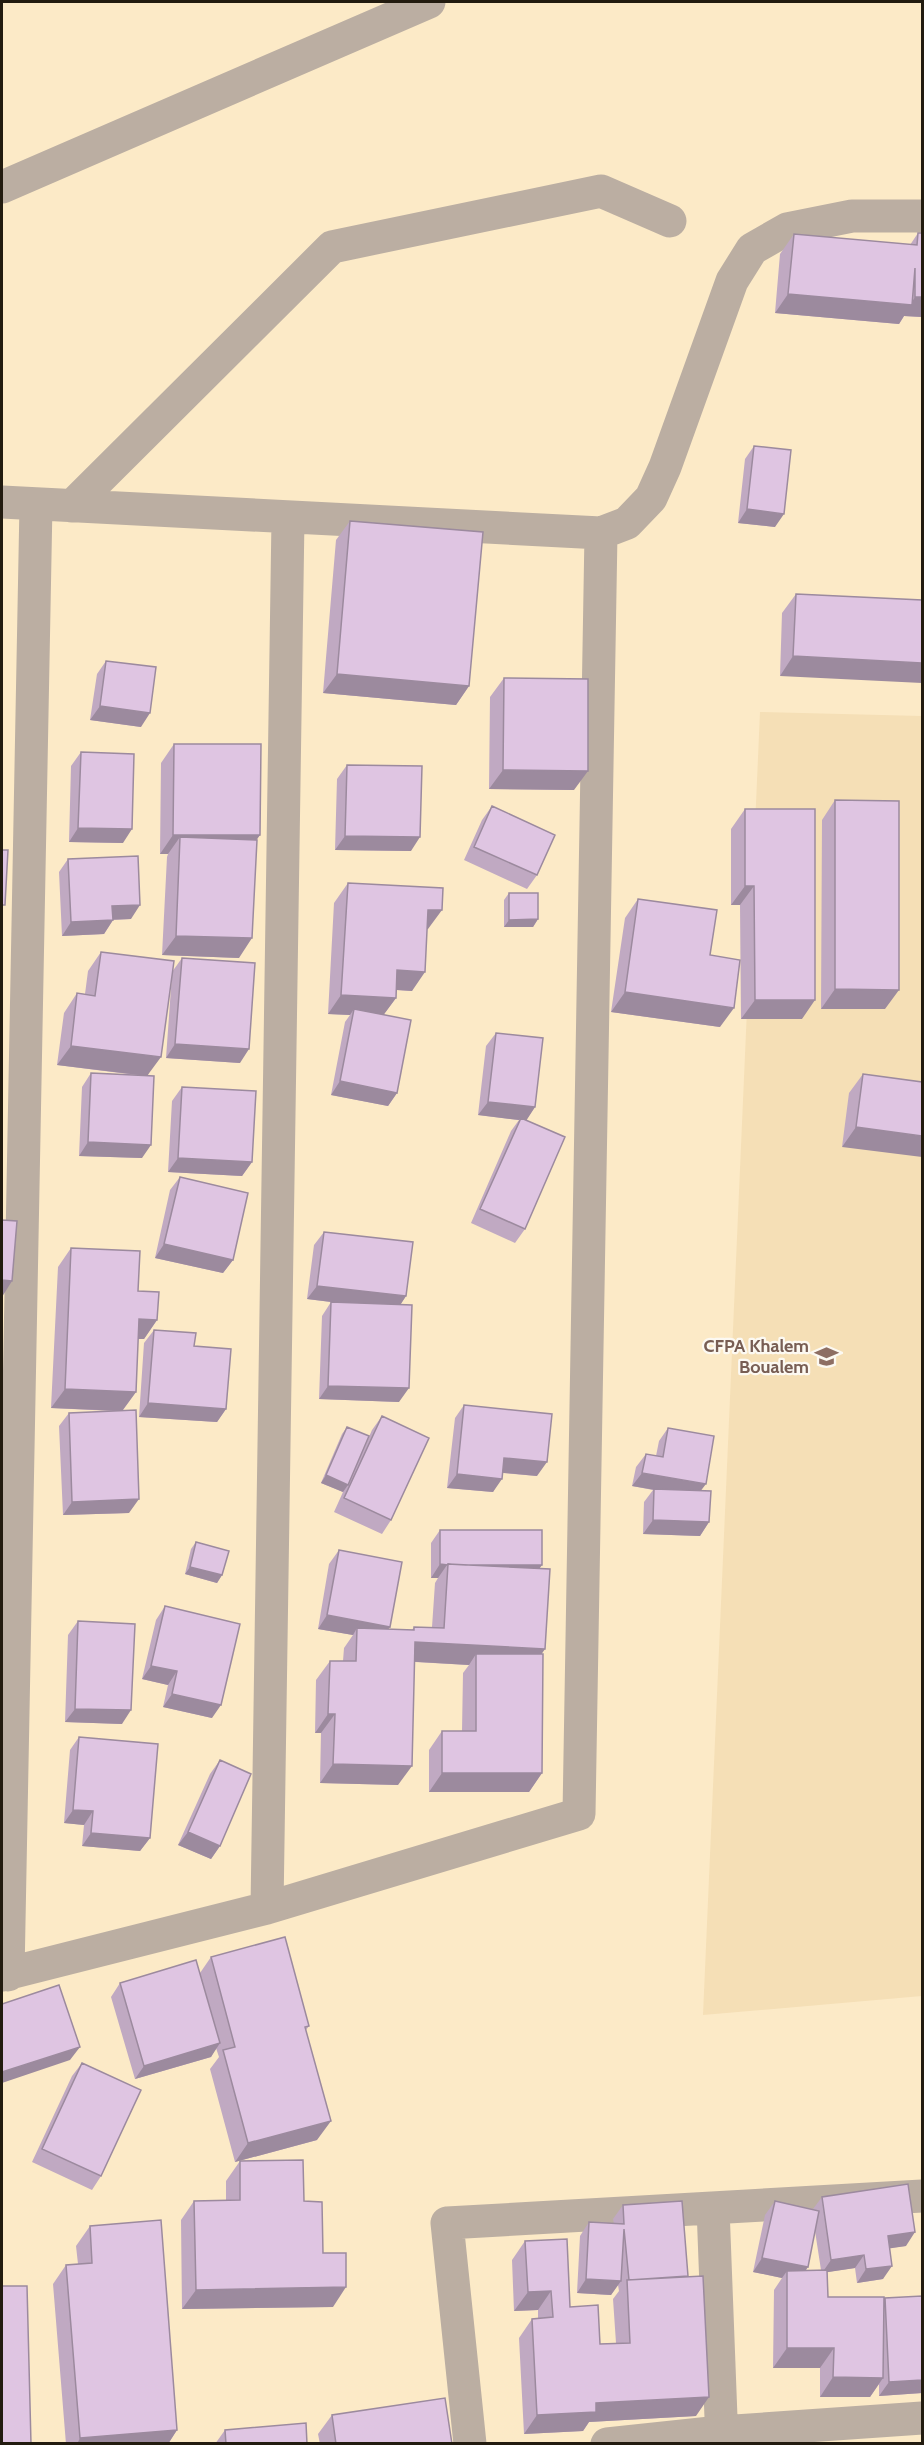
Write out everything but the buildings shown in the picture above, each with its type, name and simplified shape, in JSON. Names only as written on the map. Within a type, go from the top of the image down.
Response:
[{"type":"street","points":[[2,186],[429,2]]},
{"type":"street","points":[[72,506],[332,247],[601,191],[670,220]]},
{"type":"street","points":[[2,502],[601,533],[627,523],[651,498],[665,467],[732,281],[752,249],[788,229],[852,216],[922,216]]},
{"type":"street","points":[[36,504],[12,1194],[5,1975],[267,1908],[579,1814],[601,533]]},
{"type":"street","points":[[267,1908],[288,518]]},
{"type":"street","points":[[470,2444],[447,2223],[922,2196]]},
{"type":"street","points":[[713,2208],[721,2438]]},
{"type":"street","points":[[608,2444],[721,2438],[922,2418]]},
{"type":"shaded area","name":"CFPA Khalem Boualem","points":[[760,712],[922,716],[922,1996],[703,2015]]},
{"type":"place","name":"CFPA Khalem Boualem","points":[[827,1356]]}]
